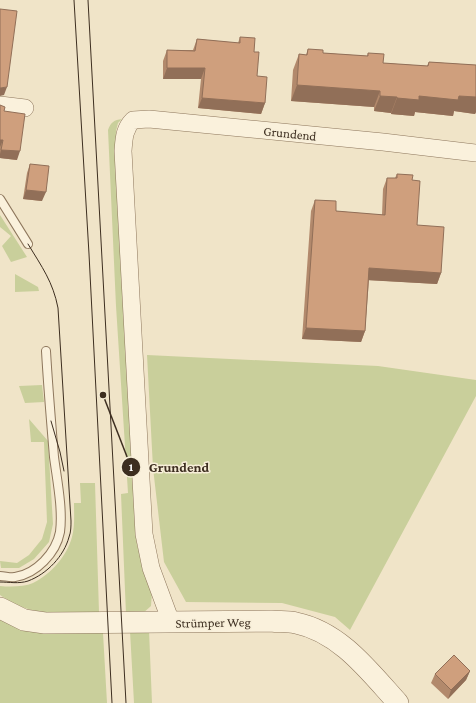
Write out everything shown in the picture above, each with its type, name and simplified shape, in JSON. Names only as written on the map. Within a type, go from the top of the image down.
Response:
[{"type":"street","points":[[0,105],[25,108]]},
{"type":"street","name":"Grundend","points":[[171,622],[152,568],[144,534],[123,151],[124,137],[127,126],[133,120],[149,119],[383,142],[476,153]]},
{"type":"street","name":"Strümper Weg","points":[[0,608],[24,620],[45,623],[296,622],[333,638],[363,664],[398,703]]},
{"type":"lane","points":[[0,199],[28,244]]},
{"type":"lane","points":[[0,576],[14,577],[30,572],[44,561],[54,547],[60,533],[60,512],[46,351]]},
{"type":"green space","points":[[122,119],[118,123],[116,131],[137,545],[152,592],[151,606],[142,614],[126,614],[121,494],[128,493],[116,306],[108,130],[113,122]]},
{"type":"green space","points":[[0,215],[27,257],[11,262],[2,246],[11,236],[0,227]]},
{"type":"green space","points":[[15,274],[38,287],[39,291],[15,292]]},
{"type":"green space","points":[[147,355],[378,366],[476,380],[476,396],[350,630],[335,617],[282,603],[186,602],[164,562],[153,468]]},
{"type":"green space","points":[[42,385],[44,402],[25,403],[19,386]]},
{"type":"green space","points":[[29,419],[48,441],[53,524],[49,542],[34,559],[19,568],[1,568],[0,561],[17,563],[29,555],[42,539],[47,522],[44,442],[31,442]]},
{"type":"green space","points":[[80,483],[95,483],[99,612],[53,613],[36,611],[21,606],[0,595],[0,586],[8,587],[33,583],[52,570],[62,558],[70,544],[73,533],[74,503],[81,503]]},
{"type":"green space","points":[[0,617],[103,633],[107,703],[0,703]]},
{"type":"green space","points":[[149,630],[152,703],[134,703],[130,631]]},
{"type":"building","points":[[0,9],[17,11],[7,87],[0,88]]},
{"type":"building","points":[[240,37],[255,38],[254,52],[259,52],[257,76],[267,77],[265,103],[202,98],[205,68],[167,68],[167,50],[195,51],[197,39],[240,43]]},
{"type":"building","points":[[308,49],[323,50],[323,53],[368,56],[368,53],[384,54],[383,63],[428,66],[429,62],[476,65],[476,97],[459,96],[458,100],[419,96],[419,100],[380,96],[380,91],[297,85],[299,54],[307,55]]},
{"type":"building","points":[[0,105],[5,107],[4,111],[25,114],[20,151],[1,150],[3,140],[0,140]]},
{"type":"building","points":[[30,164],[49,166],[46,192],[26,190]]},
{"type":"building","points":[[397,174],[413,175],[412,180],[420,181],[417,225],[444,227],[441,273],[369,268],[365,331],[306,328],[315,200],[336,201],[336,211],[385,215],[387,178],[397,178]]},
{"type":"building","points":[[454,655],[470,671],[451,690],[435,674]]},
{"type":"tram line","points":[[74,0],[89,254],[112,703]]},
{"type":"tram line","points":[[88,0],[126,703]]},
{"type":"tram line","points":[[0,582],[25,582],[42,574],[54,564],[63,551],[67,544],[71,529],[58,308],[50,282],[28,244]]},
{"type":"tram line","points":[[51,421],[64,471]]},
{"type":"place","name":"Grundend","points":[[103,395]]}]
